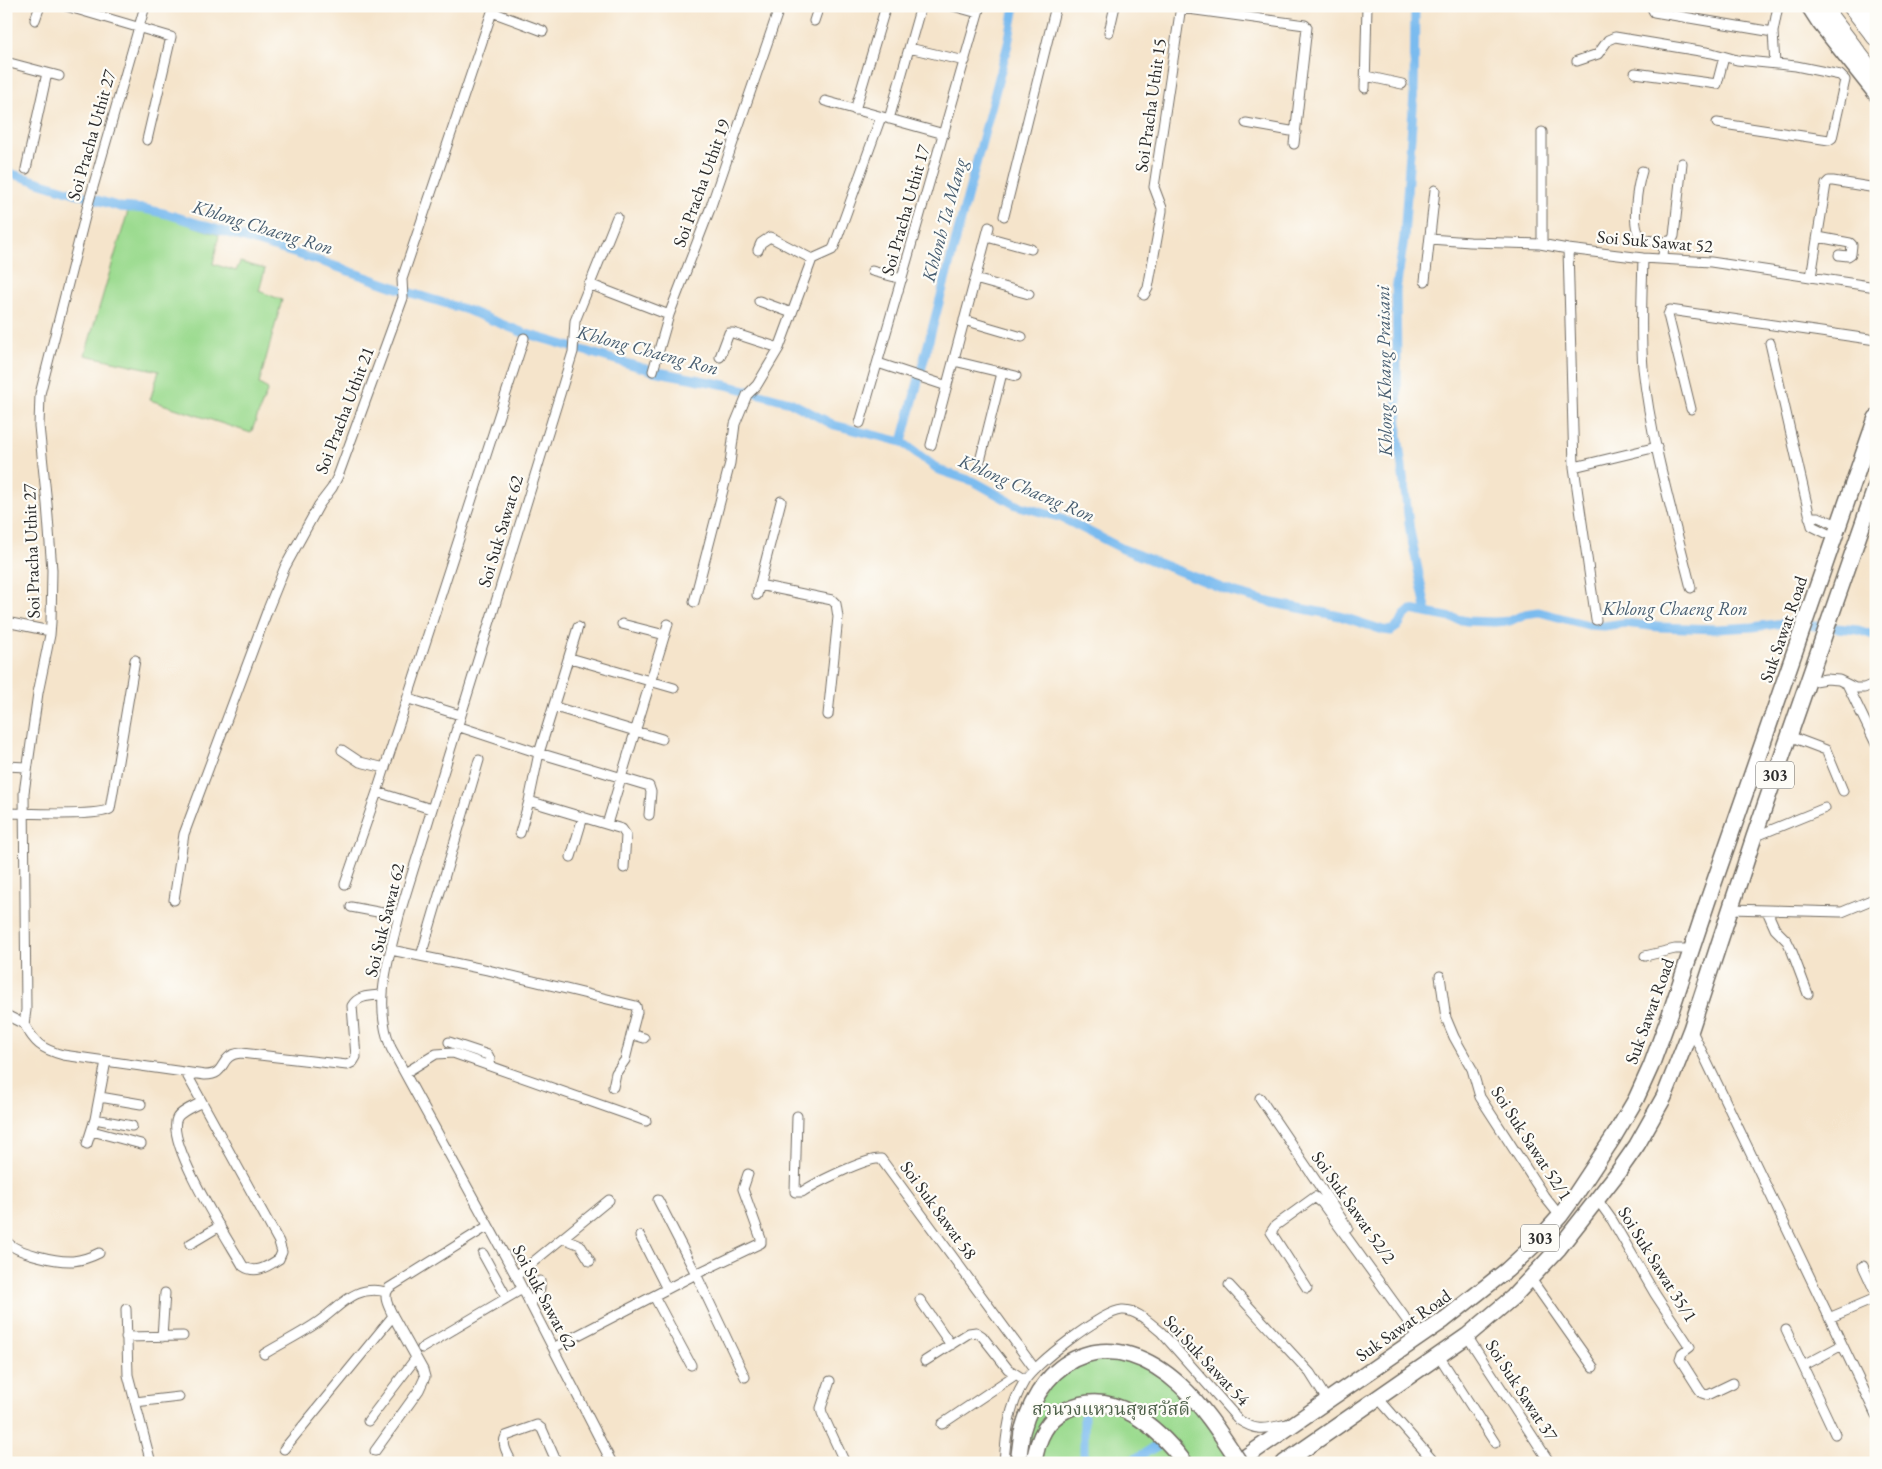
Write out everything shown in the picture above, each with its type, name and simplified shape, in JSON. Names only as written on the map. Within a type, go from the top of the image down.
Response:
[{"type":"highway","points":[[1821,6],[1876,78]]},
{"type":"highway","points":[[1835,6],[1876,60]]},
{"type":"highway","points":[[1852,6],[1876,37]]},
{"type":"highway","points":[[1872,6],[1876,11]]},
{"type":"main road","name":"Suk Sawat Road","points":[[1238,1463],[1444,1320],[1508,1270],[1560,1216],[1608,1146],[1636,1098],[1651,1066],[1666,1026],[1691,949],[1876,418]]},
{"type":"main road","name":"303","points":[[1284,1463],[1467,1336],[1513,1298],[1559,1248],[1637,1145],[1664,1097],[1690,1029],[1754,837],[1876,486]]},
{"type":"main road","points":[[1707,903],[1730,909]]},
{"type":"main road","points":[[1018,1463],[1022,1432],[1031,1404],[1049,1377],[1077,1357],[1093,1353],[1112,1352],[1141,1359],[1160,1369],[1179,1384],[1190,1395],[1238,1463]]},
{"type":"main road","points":[[1035,1457],[1040,1436],[1048,1423],[1060,1413],[1083,1403],[1100,1402],[1119,1407],[1137,1417],[1158,1433],[1185,1463]]},
{"type":"main road","points":[[1300,1463],[1329,1432]]},
{"type":"street","points":[[35,20],[40,6]]},
{"type":"street","points":[[66,6],[171,38],[147,140]]},
{"type":"street","name":"Soi Pracha Uthit 27","points":[[24,1024],[26,1010],[24,813],[26,767],[50,630],[52,570],[38,413],[40,394],[90,198],[145,6]]},
{"type":"street","name":"Soi Pracha Uthit 19","points":[[653,370],[669,315],[710,209],[780,6]]},
{"type":"street","points":[[814,21],[819,6]]},
{"type":"street","points":[[855,110],[886,6]]},
{"type":"street","points":[[694,602],[730,463],[735,424],[747,395],[757,385],[779,348],[812,259],[832,250],[834,246],[885,118],[921,6]]},
{"type":"street","points":[[953,6],[979,10]]},
{"type":"street","points":[[1004,216],[1056,6]]},
{"type":"street","points":[[1109,32],[1115,6]]},
{"type":"street","points":[[1365,88],[1367,6]]},
{"type":"street","points":[[1651,6],[1654,12],[1773,32]]},
{"type":"street","points":[[1775,64],[1773,32],[1778,6]]},
{"type":"street","points":[[1807,6],[1818,23],[1876,96]]},
{"type":"street","points":[[1181,7],[1305,25],[1307,27],[1294,144]]},
{"type":"street","name":"Soi Pracha Uthit 15","points":[[1144,295],[1148,288],[1162,212],[1154,187],[1181,7]]},
{"type":"street","points":[[493,9],[543,31]]},
{"type":"street","name":"Soi Pracha Uthit 21","points":[[174,900],[184,834],[285,568],[316,511],[338,476],[403,298],[402,279],[493,9]]},
{"type":"street","name":"Soi Pracha Uthit 17","points":[[860,423],[979,10]]},
{"type":"street","points":[[1577,61],[1598,54],[1608,40],[1615,37],[1724,57],[1796,66],[1840,75],[1846,83],[1832,138],[1824,140],[1717,124]]},
{"type":"street","points":[[909,48],[965,61]]},
{"type":"street","points":[[1635,73],[1712,85],[1717,84],[1724,57]]},
{"type":"street","points":[[6,62],[59,76]]},
{"type":"street","points":[[26,169],[47,72]]},
{"type":"street","points":[[1366,76],[1402,84]]},
{"type":"street","points":[[824,101],[944,134]]},
{"type":"street","points":[[1246,123],[1296,132]]},
{"type":"street","points":[[1542,132],[1542,244]]},
{"type":"street","points":[[1642,170],[1637,188],[1635,209],[1639,234],[1646,240],[1664,242],[1672,240],[1674,236],[1682,163]]},
{"type":"street","points":[[1811,277],[1826,184],[1829,181],[1876,188]]},
{"type":"street","points":[[1424,281],[1435,190]]},
{"type":"street","name":"Soi Suk Sawat 62","points":[[612,1463],[516,1276],[404,1074],[385,1034],[381,1015],[382,995],[390,950],[399,916],[573,352],[575,322],[617,217]]},
{"type":"street","points":[[931,445],[988,232],[1031,249]]},
{"type":"street","points":[[758,250],[764,239],[770,237],[812,259]]},
{"type":"street","points":[[1818,237],[1852,245],[1851,254],[1848,256],[1839,255]]},
{"type":"street","name":"Soi Suk Sawat 52","points":[[1430,239],[1542,244],[1643,258],[1711,262],[1876,286]]},
{"type":"street","points":[[1663,258],[1664,242]]},
{"type":"street","points":[[1568,249],[1574,467],[1596,620]]},
{"type":"street","points":[[1643,258],[1640,318],[1644,371],[1657,447],[1691,588]]},
{"type":"street","points":[[872,270],[902,279]]},
{"type":"street","points":[[975,279],[1029,294]]},
{"type":"street","points":[[589,284],[669,315]]},
{"type":"street","points":[[758,301],[792,313]]},
{"type":"street","points":[[1691,409],[1668,315],[1670,310],[1876,340]]},
{"type":"street","points":[[964,320],[1022,337]]},
{"type":"street","points":[[720,357],[729,333],[733,332],[779,348]]},
{"type":"street","points":[[345,884],[385,768],[524,338]]},
{"type":"street","points":[[1770,343],[1812,526],[1815,529],[1836,531]]},
{"type":"street","points":[[954,361],[1016,376]]},
{"type":"street","points":[[878,363],[947,386]]},
{"type":"street","points":[[980,461],[1002,373]]},
{"type":"street","points":[[1574,467],[1657,447]]},
{"type":"street","points":[[757,596],[781,501]]},
{"type":"street","points":[[759,585],[832,600],[836,604],[838,617],[828,715]]},
{"type":"street","points":[[6,622],[50,630]]},
{"type":"street","points":[[622,624],[665,635]]},
{"type":"street","points":[[607,824],[668,624]]},
{"type":"street","points":[[520,833],[539,753],[555,707],[578,627]]},
{"type":"street","points":[[570,658],[674,688]]},
{"type":"street","points":[[6,813],[79,813],[102,812],[110,809],[135,660]]},
{"type":"street","points":[[1808,682],[1826,679],[1839,680],[1848,686],[1864,688],[1876,683]]},
{"type":"street","points":[[1848,686],[1876,744]]},
{"type":"street","points":[[412,700],[460,715]]},
{"type":"street","points":[[555,707],[662,739]]},
{"type":"street","points":[[457,726],[649,786],[651,792],[650,815]]},
{"type":"street","points":[[1789,736],[1826,750],[1843,791]]},
{"type":"street","points":[[342,750],[360,762],[385,768]]},
{"type":"street","points":[[421,956],[479,760]]},
{"type":"street","points":[[6,766],[26,767]]},
{"type":"street","points":[[377,792],[431,809]]},
{"type":"street","points":[[529,801],[625,831],[624,868]]},
{"type":"street","points":[[1754,837],[1825,808]]},
{"type":"street","points":[[571,857],[583,817]]},
{"type":"street","points":[[1730,909],[1842,912],[1876,898]]},
{"type":"street","points":[[351,907],[399,916]]},
{"type":"street","points":[[1768,911],[1775,929],[1787,941],[1791,949],[1808,994]]},
{"type":"street","points":[[1645,956],[1675,949],[1691,949]]},
{"type":"street","points":[[390,950],[495,972],[636,1006],[637,1012],[625,1060],[616,1073],[613,1087]]},
{"type":"street","name":"Soi Suk Sawat 52/1","points":[[1440,976],[1446,1018],[1454,1037],[1472,1068],[1480,1097],[1539,1188],[1560,1216]]},
{"type":"street","points":[[6,1015],[24,1024],[37,1044],[47,1050],[186,1073],[215,1075],[228,1056],[240,1053],[348,1065],[356,1057],[352,1006],[355,1001],[362,997],[382,995]]},
{"type":"street","points":[[1690,1029],[1876,1415]]},
{"type":"street","points":[[632,1031],[634,1035],[644,1038]]},
{"type":"street","points":[[449,1042],[488,1055],[490,1059],[488,1065]]},
{"type":"street","points":[[404,1074],[436,1054],[453,1053],[646,1121]]},
{"type":"street","points":[[87,1144],[95,1119],[106,1061]]},
{"type":"street","points":[[186,1073],[202,1102],[279,1242],[282,1252],[279,1259],[257,1271],[250,1271],[243,1266],[182,1157],[176,1131],[176,1120],[179,1116],[202,1102]]},
{"type":"street","points":[[100,1097],[141,1104]]},
{"type":"street","name":"Soi Suk Sawat 52/2","points":[[1260,1098],[1421,1336]]},
{"type":"street","name":"Soi Suk Sawat 58","points":[[797,1116],[795,1192],[802,1192],[873,1159],[882,1159],[1035,1369]]},
{"type":"street","points":[[95,1119],[132,1126]]},
{"type":"street","points":[[92,1131],[141,1144]]},
{"type":"street","points":[[553,1348],[761,1242],[762,1239],[743,1189],[748,1174]]},
{"type":"street","points":[[1307,1288],[1271,1232],[1275,1226],[1315,1197],[1322,1203],[1421,1336]]},
{"type":"street","name":"Soi Suk Sawat 35/1","points":[[1597,1199],[1612,1220],[1690,1347],[1680,1355],[1680,1359],[1702,1393],[1708,1395],[1733,1383]]},
{"type":"street","points":[[516,1276],[609,1200]]},
{"type":"street","points":[[658,1200],[745,1377]]},
{"type":"street","points":[[190,1244],[220,1226]]},
{"type":"street","points":[[376,1451],[425,1377],[393,1316],[385,1297],[386,1292],[389,1288],[488,1226]]},
{"type":"street","points":[[640,1236],[667,1289]]},
{"type":"street","points":[[563,1238],[580,1245],[590,1261]]},
{"type":"street","points":[[6,1241],[12,1247],[56,1260],[73,1261],[99,1254]]},
{"type":"street","points":[[483,1254],[507,1298]]},
{"type":"street","points":[[1862,1266],[1876,1294]]},
{"type":"street","points":[[1531,1279],[1593,1367]]},
{"type":"street","points":[[529,1302],[538,1296],[540,1282]]},
{"type":"street","points":[[1229,1285],[1310,1373],[1327,1400]]},
{"type":"street","points":[[264,1354],[318,1322],[354,1295],[373,1289],[386,1292]]},
{"type":"street","points":[[422,1348],[522,1289]]},
{"type":"street","points":[[162,1337],[164,1293]]},
{"type":"street","points":[[654,1296],[691,1365]]},
{"type":"street","points":[[1829,1318],[1876,1298]]},
{"type":"street","points":[[920,1300],[951,1345]]},
{"type":"street","points":[[126,1309],[128,1375],[151,1463]]},
{"type":"street","name":"Soi Suk Sawat 54","points":[[1004,1463],[1007,1428],[1014,1402],[1025,1380],[1035,1369],[1077,1334],[1097,1321],[1120,1310],[1128,1310],[1148,1321],[1161,1332],[1239,1420],[1253,1428],[1260,1429],[1296,1423]]},
{"type":"street","points":[[284,1450],[393,1316]]},
{"type":"street","points":[[1786,1330],[1835,1434]]},
{"type":"street","points":[[926,1361],[969,1333],[976,1332],[982,1336],[1008,1369],[1025,1380]]},
{"type":"street","points":[[126,1337],[183,1336]]},
{"type":"street","name":"Soi Suk Sawat 37","points":[[1467,1336],[1550,1463]]},
{"type":"street","points":[[1803,1366],[1842,1345]]},
{"type":"street","points":[[1439,1356],[1495,1444]]},
{"type":"street","points":[[368,1420],[416,1358]]},
{"type":"street","points":[[942,1424],[1015,1375]]},
{"type":"street","points":[[830,1381],[821,1408],[845,1463]]},
{"type":"street","points":[[134,1402],[179,1397]]},
{"type":"street","points":[[1378,1398],[1436,1463]]},
{"type":"street","points":[[512,1463],[505,1447],[504,1440],[506,1436],[537,1426],[542,1429],[557,1463]]},
{"type":"green space","points":[[135,209],[156,213],[219,235],[213,264],[236,271],[240,262],[265,269],[259,291],[282,300],[259,384],[268,389],[251,433],[150,400],[159,371],[85,355],[128,211]]},
{"type":"green space","name":"สวนวงแหวนสุขสวัสดิ์","points":[[1128,1353],[1181,1386],[1234,1455],[1223,1463],[1021,1463],[1024,1418],[1076,1355]]},
{"type":"waterway","name":"Khlonh Ta Mang","points":[[902,442],[1008,44],[1015,6]]},
{"type":"waterway","name":"Khlong Khang Praisani","points":[[1415,6],[1414,94],[1404,238],[1396,290],[1398,436],[1410,531],[1427,613]]},
{"type":"waterway","name":"Khlong Chaeng Ron","points":[[6,172],[120,207],[145,209],[167,214],[326,263],[411,293],[467,310],[524,333],[653,371],[726,385],[790,402],[834,425],[902,442],[939,470],[975,482],[1016,505],[1062,518],[1123,549],[1232,592],[1273,603],[1340,616],[1391,631],[1398,626],[1404,616],[1411,610],[1467,621],[1510,621],[1525,614],[1539,612],[1588,625],[1604,626],[1624,623],[1659,627],[1717,629],[1784,623],[1858,630],[1876,636]]},
{"type":"waterway","points":[[1084,1416],[1084,1463]]},
{"type":"waterway","points":[[1128,1463],[1157,1446]]}]
